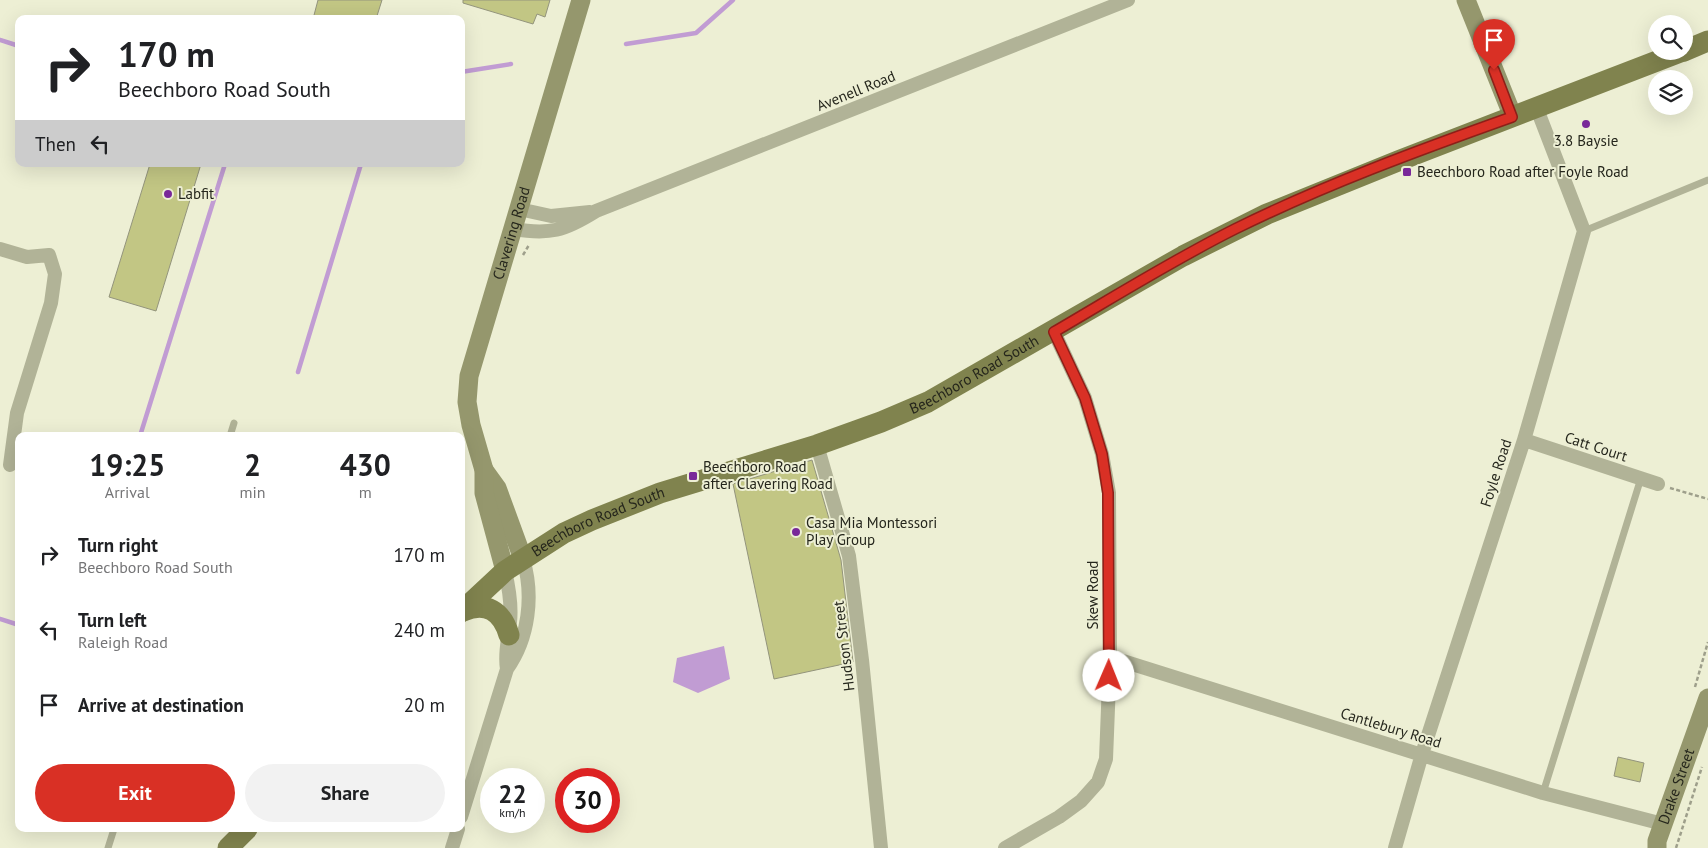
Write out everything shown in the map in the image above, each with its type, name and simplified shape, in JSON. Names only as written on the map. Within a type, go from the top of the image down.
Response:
[{"type":"main road","name":"Beechboro Road South","points":[[1693,47],[1708,41]]},
{"type":"main road","name":"Beechboro Road South","points":[[465,609],[505,571],[564,533],[660,493],[817,445],[881,422],[928,402],[1054,332],[1183,256],[1245,225],[1311,195],[1660,60]]},
{"type":"main road","points":[[465,610],[472,607],[490,608],[499,614],[505,623],[509,635]]},
{"type":"main road","points":[[228,848],[244,832]]},
{"type":"street","name":"Clavering Road","points":[[505,571],[484,493],[484,470],[471,426],[467,389],[474,355],[581,0]]},
{"type":"street","name":"Avenell Road","points":[[512,230],[538,234],[570,227],[596,211],[1128,0]]},
{"type":"street","points":[[1466,0],[1512,117]]},
{"type":"street","points":[[1536,109],[1584,231]]},
{"type":"street","name":"Avenell Road","points":[[518,209],[551,216],[596,211]]},
{"type":"street","name":"Foyle Road","points":[[1395,848],[1422,754],[1524,440],[1584,231]]},
{"type":"street","points":[[0,248],[27,257],[49,255],[55,274],[50,303],[17,413],[10,465]]},
{"type":"street","name":"Skew Road","points":[[1005,848],[1074,807],[1098,782],[1106,759],[1110,657],[1108,493],[1102,454],[1085,398],[1054,332]]},
{"type":"street","name":"Catt Court","points":[[1524,440],[1658,484]]},
{"type":"street","name":"Hudson Street","points":[[817,445],[849,556],[862,654],[881,848]]},
{"type":"street","name":"Clavering Road","points":[[484,470],[497,488],[523,559]]},
{"type":"street","points":[[465,803],[507,669],[518,651],[529,612],[528,582],[523,559]]},
{"type":"street","points":[[505,571],[511,595],[509,635],[504,655],[507,669]]},
{"type":"street","name":"Cantlebury Road","points":[[1110,657],[1543,793],[1663,824]]},
{"type":"street","name":"Drake Street","points":[[1657,848],[1663,824],[1707,706]]},
{"type":"street","points":[[452,848],[457,832]]},
{"type":"lane","points":[[1584,231],[1708,180]]},
{"type":"lane","points":[[231,432],[234,422]]},
{"type":"lane","points":[[1543,793],[1641,478]]},
{"type":"lane","points":[[108,848],[113,832]]},
{"type":"path","points":[[522,256],[532,242]]},
{"type":"path","points":[[1658,484],[1708,499]]},
{"type":"path","points":[[1676,848],[1702,766]]},
{"type":"shaded area","points":[[724,646],[730,679],[698,693],[673,682],[677,658]]},
{"type":"building","points":[[318,0],[382,0],[377,15],[314,15]]},
{"type":"building","points":[[463,0],[550,0],[545,17],[537,14],[533,24],[463,3]]},
{"type":"building","points":[[149,167],[200,167],[156,311],[109,297]]},
{"type":"building","name":"Casa Mia Montessori Play Group","points":[[812,460],[841,560],[853,662],[774,679],[733,484]]},
{"type":"building","points":[[1618,757],[1644,763],[1640,782],[1614,776]]},
{"type":"waterway","points":[[626,44],[696,33],[733,0]]},
{"type":"waterway","points":[[0,40],[15,45]]},
{"type":"waterway","points":[[465,71],[511,64]]},
{"type":"waterway","points":[[141,432],[224,167]]},
{"type":"waterway","points":[[298,372],[360,167]]},
{"type":"waterway","points":[[0,619],[15,624]]},
{"type":"place","name":"3.8 Baysie","points":[[1586,124]]},
{"type":"place","name":"Beechboro Road after Foyle Road","points":[[1407,172]]},
{"type":"place","name":"Labfit","points":[[168,194]]},
{"type":"place","name":"Beechboro Road after Clavering Road","points":[[693,476]]},
{"type":"place","name":"Casa Mia Montessori Play Group","points":[[796,532]]},
{"type":"route","points":[[1109,676],[1108,493],[1102,454],[1085,398],[1072,366],[1054,332],[1183,256],[1252,221],[1311,195],[1512,117],[1494,70]]}]
